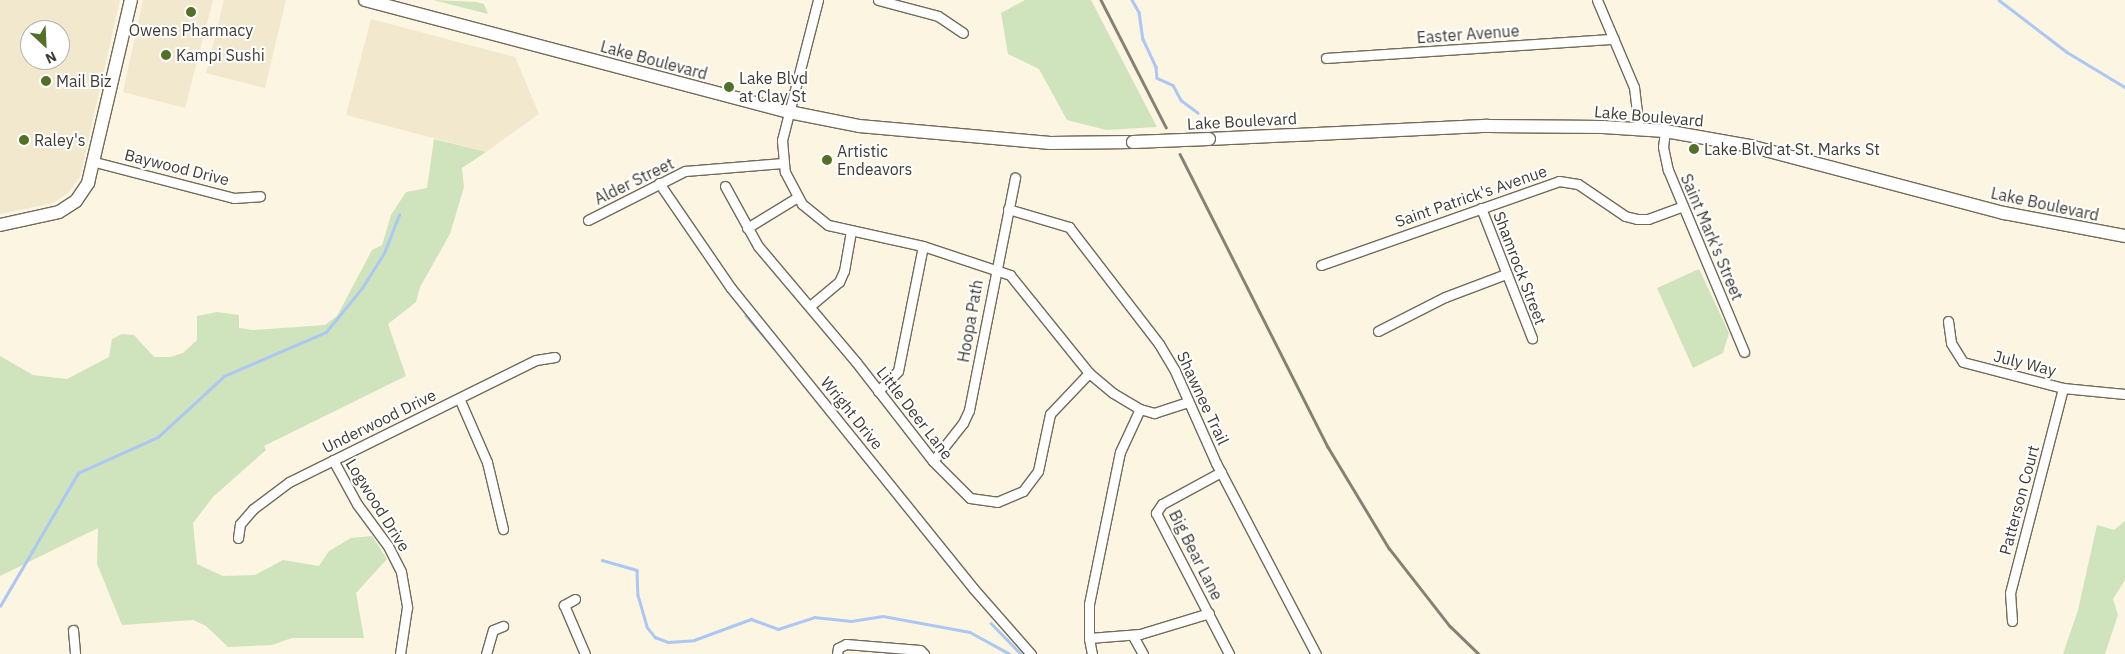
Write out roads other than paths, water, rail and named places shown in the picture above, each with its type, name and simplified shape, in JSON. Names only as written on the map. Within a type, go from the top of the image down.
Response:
[{"type":"main road","points":[[0,225],[42,218],[66,208],[84,190],[95,162],[131,0]]},
{"type":"main road","name":"Lake Boulevard","points":[[365,0],[789,112],[859,126],[928,134],[1050,143],[1133,142],[1488,126],[1665,131],[1750,146],[2004,213],[2125,236]]},
{"type":"street","points":[[818,0],[782,140],[783,163],[796,198],[822,222],[851,231],[923,246],[994,269],[1014,278],[1088,374],[1140,409],[1162,412],[1188,402]]},
{"type":"street","points":[[878,0],[938,16],[963,33]]},
{"type":"street","points":[[1597,0],[1636,92],[1639,129]]},
{"type":"street","name":"Easter Avenue","points":[[1326,58],[1613,39]]},
{"type":"street","name":"Saint Mark's Street","points":[[1665,131],[1663,147],[1668,170],[1744,352]]},
{"type":"street","name":"Baywood Drive","points":[[95,162],[234,198],[256,196]]},
{"type":"street","name":"Alder Street","points":[[588,220],[660,183],[697,169],[783,163]]},
{"type":"street","name":"Hoopa Path","points":[[933,462],[963,423],[968,410],[994,284],[994,269],[1015,177]]},
{"type":"street","name":"Saint Patrick's Avenue","points":[[1321,266],[1480,208],[1568,181],[1578,184],[1613,208],[1637,219],[1683,206]]},
{"type":"street","name":"Wright Drive","points":[[660,183],[731,288],[973,588],[1031,654]]},
{"type":"street","name":"Little Deer Lane","points":[[725,186],[747,228],[933,462],[970,498],[997,502],[1016,496],[1038,471],[1050,414],[1088,374]]},
{"type":"street","points":[[747,228],[796,198]]},
{"type":"street","name":"Shamrock Street","points":[[1480,208],[1532,338]]},
{"type":"street","name":"Shawnee Trail","points":[[1008,210],[1069,227],[1163,350],[1221,472],[1316,654]]},
{"type":"street","points":[[810,306],[839,282],[844,271],[851,231]]},
{"type":"street","points":[[878,391],[898,371],[923,246]]},
{"type":"street","points":[[1378,331],[1438,301],[1506,274]]},
{"type":"street","name":"July Way","points":[[1948,321],[1951,343],[1963,362],[2063,388],[2125,394]]},
{"type":"street","name":"Underwood Drive","points":[[238,538],[240,524],[259,503],[290,482],[536,360],[555,357]]},
{"type":"street","name":"Patterson Court","points":[[2012,621],[2010,593],[2063,388]]},
{"type":"street","points":[[459,398],[487,462],[503,530]]},
{"type":"street","points":[[1092,654],[1089,638],[1089,604],[1120,452],[1140,409]]},
{"type":"street","name":"Logwood Drive","points":[[333,460],[401,572],[407,607],[400,654]]},
{"type":"street","name":"Big Bear Lane","points":[[1221,472],[1162,504],[1156,513],[1229,654]]},
{"type":"street","points":[[575,599],[564,605],[585,654]]},
{"type":"street","points":[[1089,638],[1133,636],[1209,614]]},
{"type":"street","points":[[486,654],[493,630],[503,626]]},
{"type":"street","points":[[73,630],[74,654]]},
{"type":"street","points":[[1133,636],[1142,654]]},
{"type":"street","points":[[837,654],[838,648],[846,644],[920,650],[924,654]]},
{"type":"waterway","points":[[1132,0],[1139,12],[1143,39],[1156,67],[1157,78],[1173,85],[1181,100],[1198,113]]},
{"type":"waterway","points":[[1999,0],[2067,52],[2125,87]]},
{"type":"waterway","points":[[0,606],[78,473],[158,437],[224,376],[326,332],[362,288],[384,253],[399,215]]},
{"type":"waterway","points":[[746,315],[773,347]]},
{"type":"waterway","points":[[602,560],[637,570],[638,595],[647,627],[655,637],[668,642],[694,640],[751,619],[778,629],[814,617],[851,621],[883,616],[970,632],[1010,654]]},
{"type":"waterway","points":[[991,623],[1021,654]]},
{"type":"railway","points":[[1101,0],[1166,127]]},
{"type":"railway","points":[[1180,154],[1328,447],[1389,548],[1450,626],[1479,654]]},
{"type":"place","name":"Owens Pharmacy","points":[[191,12]]},
{"type":"place","name":"Kampi Sushi","points":[[166,55]]},
{"type":"place","name":"Mail Biz","points":[[46,81]]},
{"type":"place","name":"Lake Blvd at Clay St","points":[[729,87]]},
{"type":"place","name":"Raley's","points":[[24,140]]},
{"type":"place","name":"Lake Blvd at St. Marks St","points":[[1694,149]]},
{"type":"place","name":"Artistic Endeavors","points":[[827,160]]}]
